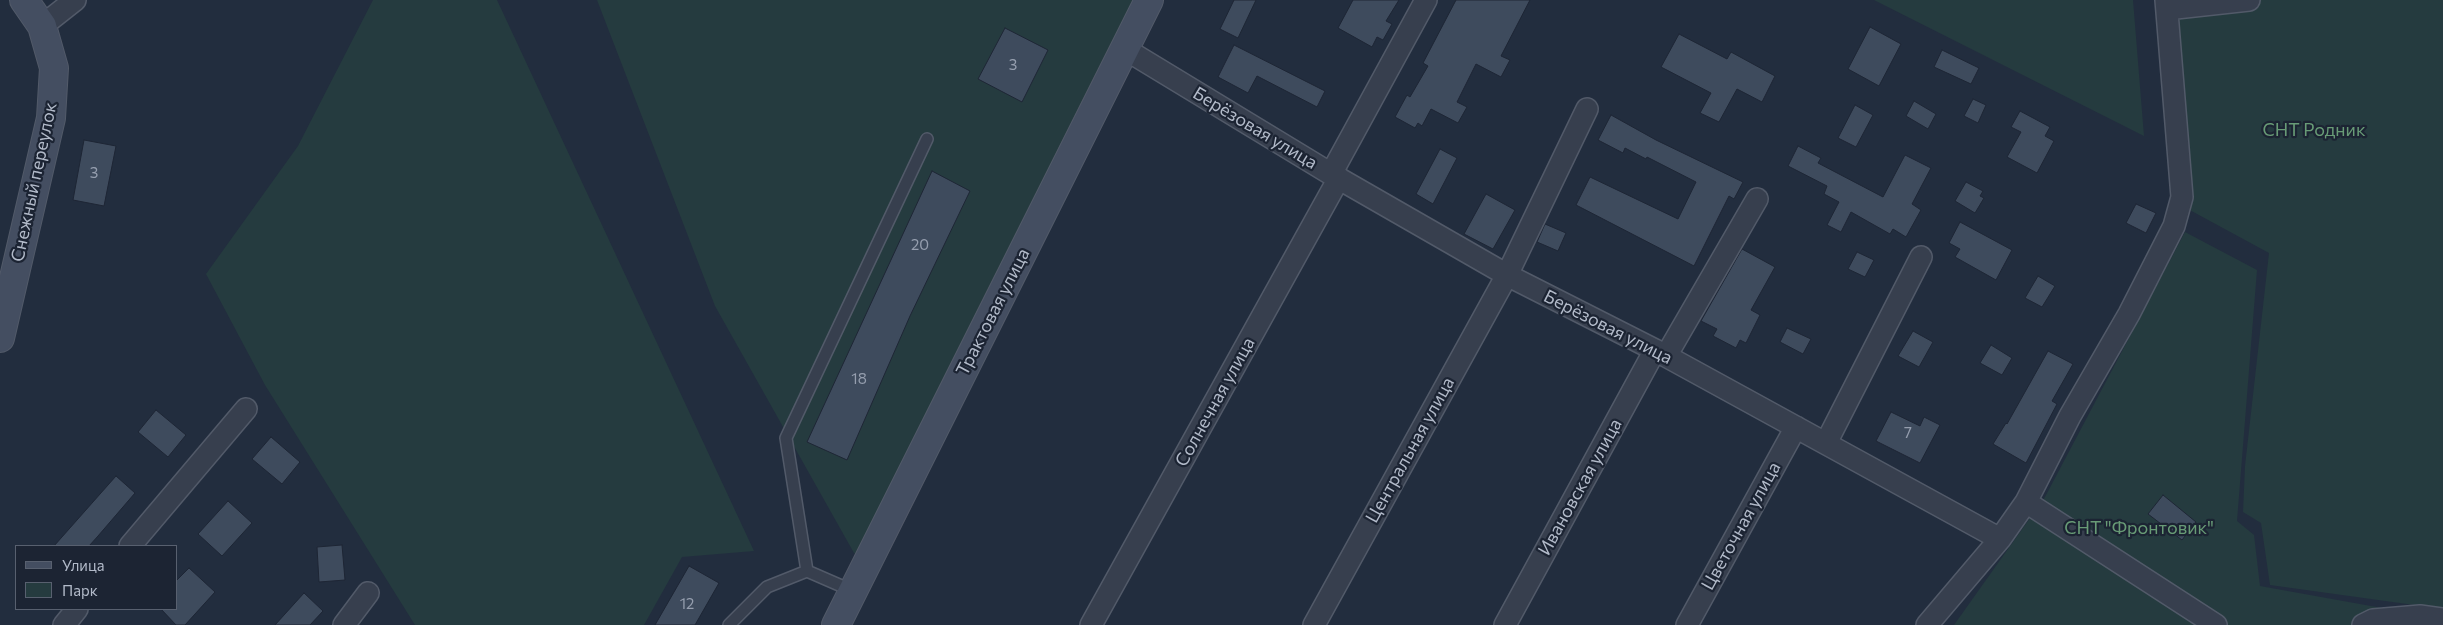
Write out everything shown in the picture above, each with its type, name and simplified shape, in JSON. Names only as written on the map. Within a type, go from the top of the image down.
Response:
[{"type":"street","name":"Снежный переулок","points":[[0,338],[51,118],[54,68],[42,26],[24,0]]},
{"type":"street","points":[[42,26],[76,0]]},
{"type":"street","name":"Трактовая улица","points":[[836,625],[1149,0]]},
{"type":"street","name":"Солнечная улица","points":[[1091,625],[1335,176],[1426,0]]},
{"type":"street","points":[[1928,625],[2000,538],[2026,502],[2070,416],[2129,314],[2174,226],[2182,197],[2166,5],[2249,0]]},
{"type":"street","name":"Берёзовая улица","points":[[1124,49],[1506,276],[1660,353],[2000,538]]},
{"type":"street","name":"Центральная улица","points":[[1314,625],[1506,276],[1587,108]]},
{"type":"street","name":"Ивановская улица","points":[[1505,625],[1660,353],[1757,199]]},
{"type":"street","points":[[1826,443],[1921,257]]},
{"type":"street","points":[[131,545],[246,409]]},
{"type":"street","name":"Цветочная улица","points":[[1687,625],[1796,427]]},
{"type":"street","points":[[2026,502],[2216,625]]},
{"type":"street","points":[[344,625],[368,593]]},
{"type":"street","points":[[64,625],[76,610]]},
{"type":"street","points":[[2363,625],[2373,620],[2420,616],[2443,619]]},
{"type":"lane","points":[[807,570],[786,438],[927,139]]},
{"type":"lane","points":[[729,625],[766,588],[807,570],[853,591]]},
{"type":"green space","points":[[373,0],[497,0],[754,551],[682,557],[644,625],[415,625],[265,385],[206,274],[298,146]]},
{"type":"green space","points":[[597,0],[1144,0],[866,564],[854,553],[715,306]]},
{"type":"green space","points":[[1874,0],[2133,0],[2144,136]]},
{"type":"green space","name":"СНТ Родник","points":[[2163,0],[2443,0],[2443,609],[2270,585],[2261,523],[2243,512],[2245,466],[2269,253],[2186,208]]},
{"type":"green space","name":"СНТ \"Фронтовик\"","points":[[2185,232],[2257,270],[2237,521],[2254,535],[2260,586],[2443,619],[2443,625],[1954,625],[2045,497]]},
{"type":"building","points":[[1234,0],[1256,0],[1238,38],[1220,29]]},
{"type":"building","points":[[1353,0],[1399,0],[1386,21],[1392,24],[1383,40],[1377,37],[1372,47],[1338,28]]},
{"type":"building","points":[[1456,0],[1530,0],[1501,56],[1510,60],[1501,77],[1476,64],[1457,102],[1467,107],[1458,123],[1431,109],[1422,126],[1418,123],[1415,128],[1395,117],[1407,95],[1410,97],[1428,66],[1423,63]]},
{"type":"building","points":[[1870,27],[1901,44],[1879,86],[1848,69]]},
{"type":"building","points":[[1005,28],[1048,50],[1022,102],[978,79]]},
{"type":"building","points":[[1679,34],[1727,59],[1731,52],[1775,76],[1762,102],[1737,89],[1719,122],[1700,113],[1711,93],[1661,67]]},
{"type":"building","points":[[1234,45],[1325,91],[1317,107],[1257,76],[1248,93],[1218,77]]},
{"type":"building","points":[[1942,50],[1979,68],[1971,84],[1934,67]]},
{"type":"building","points":[[1973,99],[1986,105],[1978,123],[1964,116]]},
{"type":"building","points":[[1914,101],[1936,114],[1928,129],[1906,116]]},
{"type":"building","points":[[1855,105],[1873,115],[1856,147],[1838,138]]},
{"type":"building","points":[[2020,111],[2050,127],[2045,136],[2054,141],[2037,173],[2007,157],[2021,132],[2011,127]]},
{"type":"building","points":[[1611,115],[1656,140],[1743,182],[1734,199],[1729,196],[1694,266],[1576,205],[1590,177],[1678,219],[1696,182],[1647,157],[1646,159],[1625,148],[1623,153],[1598,140]]},
{"type":"building","points":[[84,140],[116,146],[104,206],[73,200]]},
{"type":"building","points":[[1798,146],[1821,158],[1818,163],[1883,197],[1905,155],[1931,168],[1912,204],[1921,210],[1906,237],[1893,229],[1890,234],[1851,212],[1841,232],[1827,225],[1839,202],[1824,194],[1827,186],[1788,166]]},
{"type":"building","points":[[1440,149],[1457,158],[1433,204],[1416,194]]},
{"type":"building","points":[[932,171],[970,191],[910,316],[847,460],[807,442]]},
{"type":"building","points":[[1966,182],[1983,191],[1980,196],[1984,198],[1975,213],[1955,201]]},
{"type":"building","points":[[1486,194],[1515,210],[1493,249],[1464,234]]},
{"type":"building","points":[[2136,204],[2156,213],[2146,233],[2126,223]]},
{"type":"building","points":[[1960,222],[2012,250],[1996,280],[1955,257],[1960,249],[1949,243]]},
{"type":"building","points":[[1545,224],[1566,233],[1558,251],[1537,242]]},
{"type":"building","points":[[1742,249],[1775,267],[1751,310],[1760,315],[1746,343],[1740,340],[1736,348],[1713,336],[1717,329],[1701,321]]},
{"type":"building","points":[[1857,252],[1874,260],[1865,277],[1848,269]]},
{"type":"building","points":[[2038,276],[2055,286],[2042,307],[2025,298]]},
{"type":"building","points":[[1787,328],[1811,339],[1803,354],[1780,342]]},
{"type":"building","points":[[1913,331],[1933,342],[1919,367],[1898,356]]},
{"type":"building","points":[[1991,345],[2012,358],[2002,375],[1980,363]]},
{"type":"building","points":[[2048,351],[2073,364],[2052,401],[2057,404],[2026,463],[1993,444],[2007,424]]},
{"type":"building","points":[[156,410],[186,435],[168,457],[138,432]]},
{"type":"building","points":[[1891,412],[1920,426],[1924,417],[1940,425],[1920,463],[1876,441]]},
{"type":"building","points":[[271,437],[300,462],[282,484],[252,459]]},
{"type":"building","points":[[116,476],[135,493],[90,545],[55,545]]},
{"type":"building","points":[[2163,495],[2196,522],[2182,540],[2148,514]]},
{"type":"building","points":[[228,501],[252,523],[222,556],[198,534]]},
{"type":"building","points":[[342,545],[345,580],[319,582],[317,547]]},
{"type":"building","points":[[689,566],[719,583],[695,625],[655,625]]},
{"type":"building","points":[[189,568],[215,592],[185,625],[176,625],[162,610],[178,610],[178,579]]},
{"type":"building","points":[[304,593],[323,611],[310,625],[275,625]]}]
